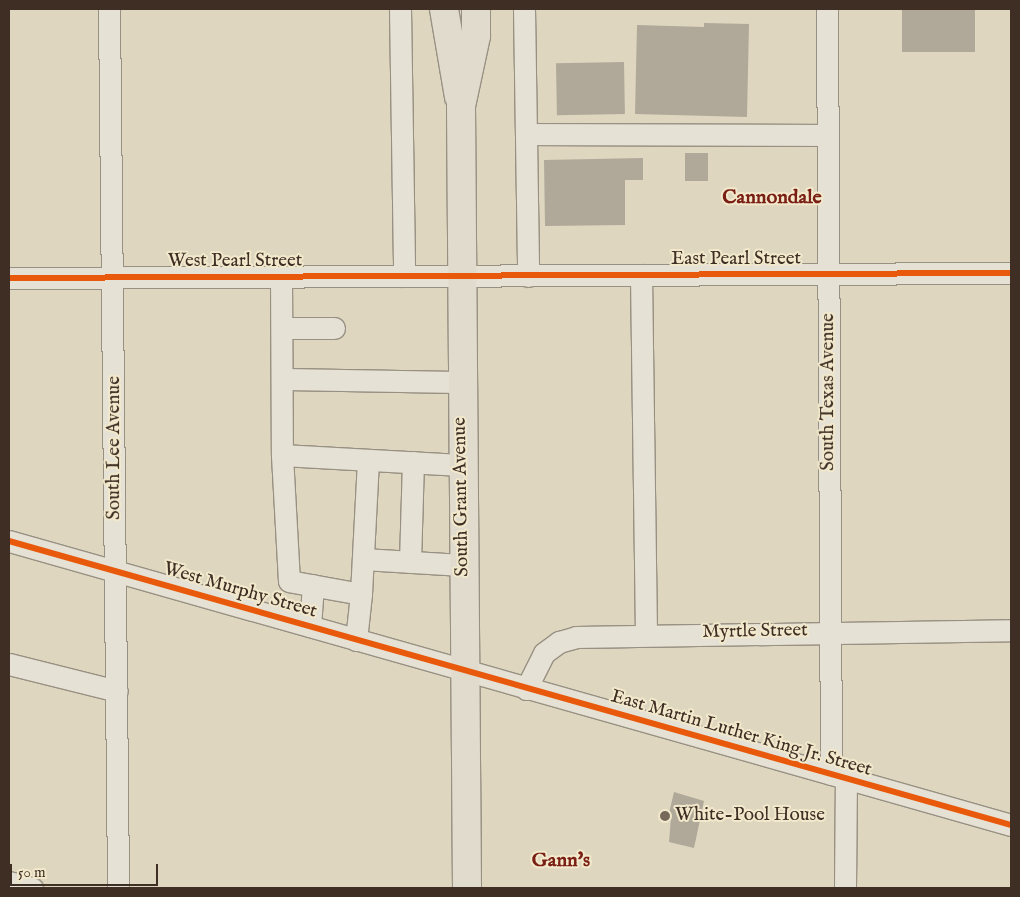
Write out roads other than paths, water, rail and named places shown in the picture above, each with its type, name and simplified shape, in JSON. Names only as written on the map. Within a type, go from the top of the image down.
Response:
[{"type":"main road","name":"South Grant Avenue","points":[[444,9],[444,27],[461,106]]},
{"type":"main road","name":"South Grant Avenue","points":[[467,888],[462,565],[461,106],[476,36],[476,9]]},
{"type":"street","name":"South Lee Avenue","points":[[109,9],[114,277],[118,888]]},
{"type":"street","points":[[400,9],[404,276]]},
{"type":"street","points":[[524,9],[528,276]]},
{"type":"street","name":"South Texas Avenue","points":[[827,9],[830,630],[845,888]]},
{"type":"street","points":[[526,134],[827,136]]},
{"type":"street","name":"East Pearl Street","points":[[460,276],[1011,274]]},
{"type":"street","points":[[641,275],[646,635]]},
{"type":"street","name":"West Pearl Street","points":[[9,278],[460,276]]},
{"type":"street","points":[[282,277],[282,455],[289,581],[361,594]]},
{"type":"street","points":[[282,328],[334,328]]},
{"type":"street","points":[[282,378],[461,382]]},
{"type":"street","points":[[282,455],[462,465]]},
{"type":"street","points":[[356,640],[361,594],[368,460]]},
{"type":"street","points":[[410,562],[413,462]]},
{"type":"street","name":"West Murphy Street","points":[[9,541],[464,670]]},
{"type":"street","points":[[363,559],[462,565]]},
{"type":"street","points":[[310,626],[313,585]]},
{"type":"street","name":"Myrtle Street","points":[[526,689],[544,653],[559,642],[576,637],[830,630],[1011,630]]},
{"type":"street","points":[[9,664],[117,691]]},
{"type":"street","name":"East Martin Luther King Jr. Street","points":[[464,670],[1011,825]]},
{"type":"street","points":[[9,882],[32,888]]},
{"type":"place","name":"White-Pool House","points":[[665,816]]},
{"type":"district","name":"Cannondale","points":[[772,197]]},
{"type":"district","name":"Gann's","points":[[561,860]]}]
